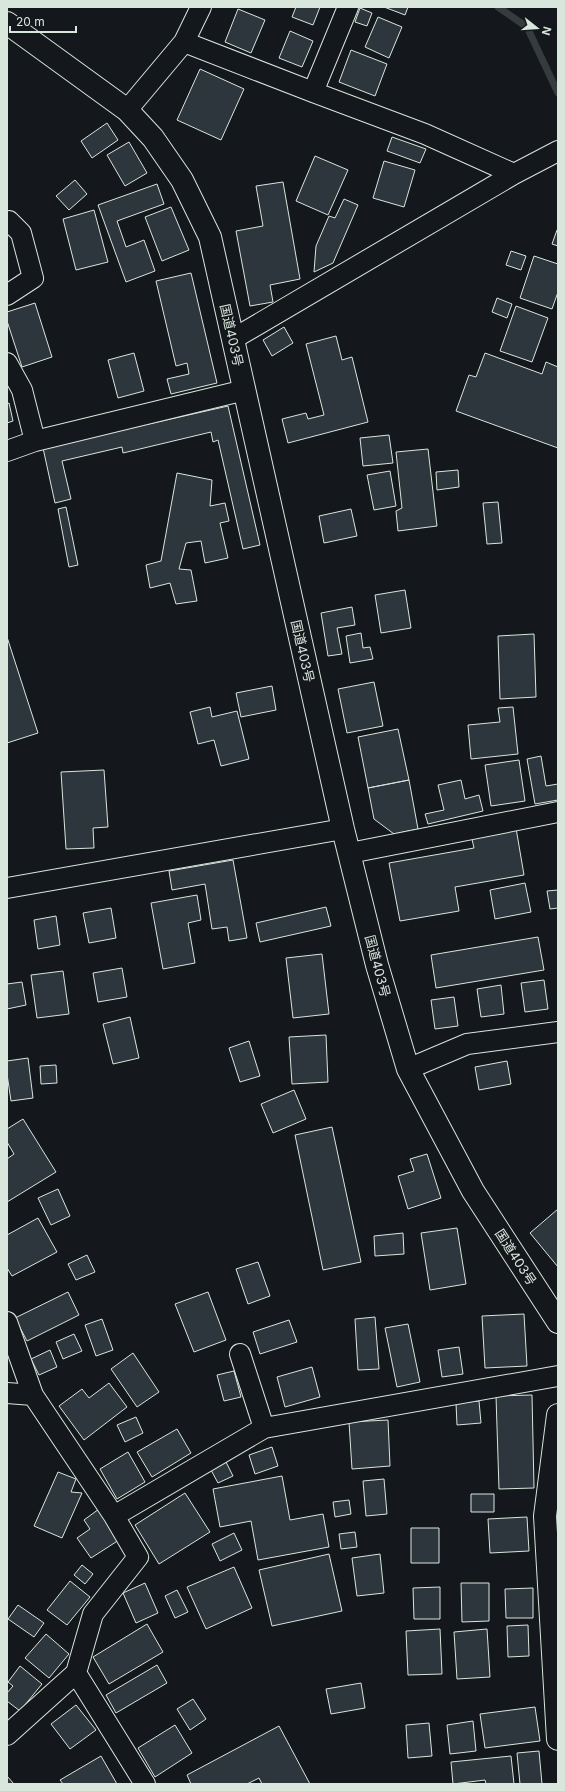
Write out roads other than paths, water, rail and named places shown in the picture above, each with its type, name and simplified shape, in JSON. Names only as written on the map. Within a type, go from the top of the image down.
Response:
[{"type":"main road","name":"国道403号","points":[[7,24],[127,110],[153,138],[182,180],[210,237],[343,829],[377,965],[408,1069],[473,1191],[558,1322]]},
{"type":"main road","points":[[558,1415],[545,1516],[558,1739]]},
{"type":"street","points":[[127,110],[184,42],[201,7]]},
{"type":"street","points":[[313,92],[348,7]]},
{"type":"street","points":[[184,42],[425,134],[514,174]]},
{"type":"street","points":[[233,339],[514,174],[558,152]]},
{"type":"street","points":[[7,295],[33,278],[21,233],[9,221]]},
{"type":"street","points":[[7,363],[22,390],[35,441]]},
{"type":"street","points":[[7,451],[35,441],[245,390]]},
{"type":"street","points":[[350,853],[558,812]]},
{"type":"street","points":[[7,888],[343,829]]},
{"type":"street","points":[[408,1069],[467,1044],[558,1032]]},
{"type":"street","points":[[7,1322],[33,1395],[114,1516],[138,1557],[93,1614],[76,1673],[7,1736]]},
{"type":"street","points":[[240,1354],[264,1428]]},
{"type":"street","points":[[114,1516],[264,1428],[558,1376]]},
{"type":"street","points":[[7,1393],[33,1395]]},
{"type":"street","points":[[76,1673],[146,1784]]},
{"type":"waterway","points":[[498,7],[527,27],[558,93]]}]
